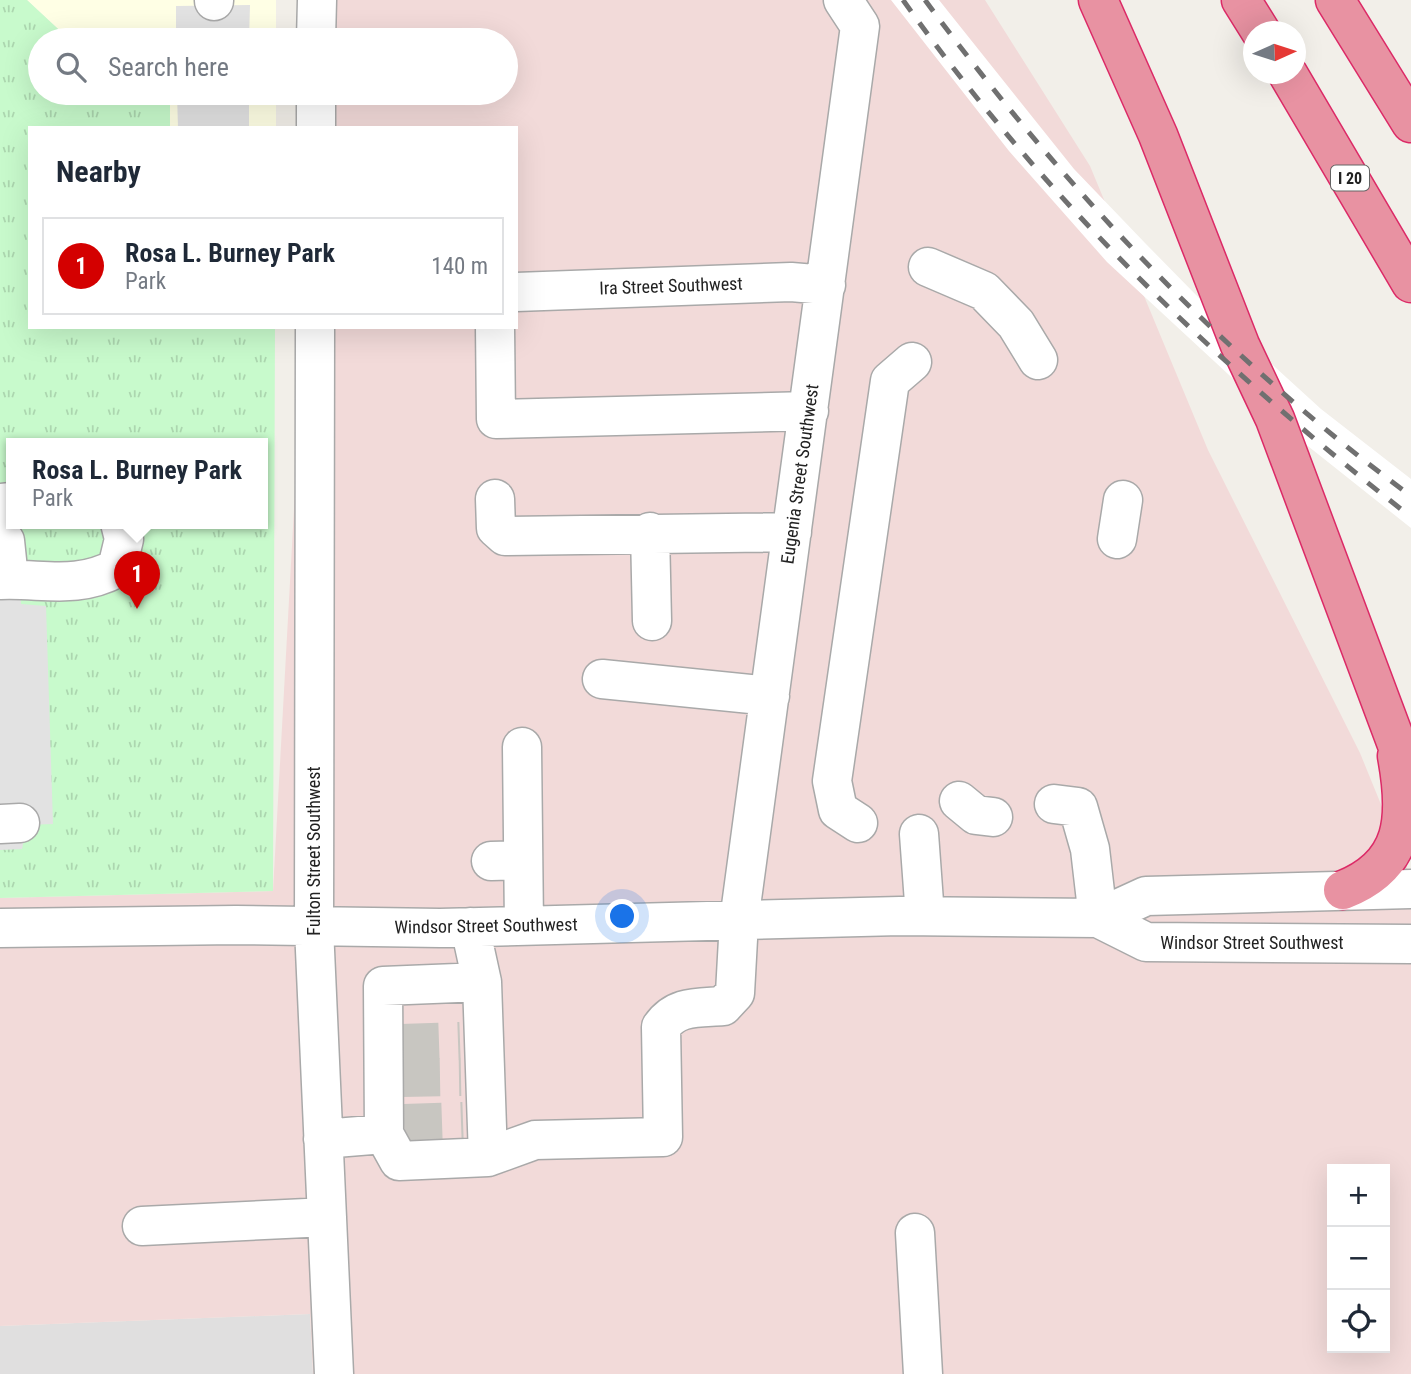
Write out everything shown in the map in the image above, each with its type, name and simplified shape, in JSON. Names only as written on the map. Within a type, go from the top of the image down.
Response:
[{"type":"highway","points":[[1098,0],[1158,135],[1235,334],[1275,419],[1411,782]]},
{"type":"highway","points":[[1241,0],[1254,21]]},
{"type":"highway","points":[[1335,0],[1411,123]]},
{"type":"highway","name":"I 20","points":[[1293,84],[1411,283]]},
{"type":"highway","points":[[1343,890],[1371,877],[1394,850],[1403,816],[1404,800],[1394,740]]},
{"type":"street","points":[[316,28],[317,0]]},
{"type":"street","name":"Eugenia Street Southwest","points":[[488,1157],[535,1140],[663,1137],[661,1027],[669,1016],[680,1009],[723,1006],[730,1002],[735,993],[739,921],[826,285],[852,13]]},
{"type":"street","points":[[316,105],[316,126]]},
{"type":"street","points":[[928,267],[984,291],[1016,324],[1038,360]]},
{"type":"street","name":"Ira Street Southwest","points":[[518,292],[791,282],[826,285]]},
{"type":"street","name":"Fulton Street Southwest","points":[[316,329],[314,928],[334,1374]]},
{"type":"street","points":[[495,329],[496,419],[809,411]]},
{"type":"street","points":[[858,823],[838,810],[832,781],[890,381],[912,362]]},
{"type":"street","points":[[495,499],[496,528],[505,536],[792,532]]},
{"type":"street","points":[[1117,538],[1123,500]]},
{"type":"street","points":[[0,536],[5,541],[5,579],[61,583],[97,578],[117,568],[124,539],[122,529]]},
{"type":"street","points":[[650,532],[652,621]]},
{"type":"street","points":[[602,679],[770,696]]},
{"type":"street","points":[[522,747],[507,861],[524,926]]},
{"type":"street","points":[[960,801],[976,816],[993,817]]},
{"type":"street","points":[[1054,804],[1078,807],[1090,849],[1098,918]]},
{"type":"street","points":[[919,834],[925,916]]},
{"type":"street","name":"Windsor Street Southwest","points":[[0,928],[236,925],[314,928],[470,927],[925,916],[1098,918],[1146,896],[1411,889]]},
{"type":"street","name":"Windsor Street Southwest","points":[[1098,918],[1146,942],[1411,944]]},
{"type":"street","points":[[463,1121],[482,982],[470,927]]},
{"type":"street","points":[[469,1068],[488,1157],[399,1160],[394,1128],[395,1070],[383,986],[482,982]]},
{"type":"street","points":[[323,1139],[394,1128]]},
{"type":"street","points":[[142,1226],[327,1217]]},
{"type":"street","points":[[915,1233],[923,1374]]},
{"type":"shaded area","points":[[27,0],[276,0],[276,28],[57,28]]},
{"type":"shaded area","points":[[304,0],[985,0],[1090,166],[1208,450],[1360,753],[1411,878],[1411,1374],[313,1374],[310,1314],[0,1326],[0,898],[273,891],[304,329],[518,329],[518,126],[305,126],[305,105],[518,105],[518,28],[305,28]]},
{"type":"shaded area","points":[[250,5],[249,28],[176,28],[176,6]]},
{"type":"shaded area","points":[[169,105],[276,105],[276,126],[170,126]]},
{"type":"shaded area","points":[[177,105],[249,105],[249,126],[178,126]]},
{"type":"shaded area","points":[[18,557],[21,604],[46,606],[53,824],[27,825],[22,849],[0,850],[0,558]]},
{"type":"shaded area","points":[[310,1314],[313,1374],[0,1374],[0,1326]]},
{"type":"green space","points":[[0,0],[27,0],[57,28],[28,28],[28,105],[170,105],[170,126],[28,126],[28,329],[275,329],[273,891],[0,898]]},
{"type":"pier","points":[[891,0],[939,0],[1074,169],[1198,297],[1321,409],[1411,479],[1411,528],[1294,435],[1107,262],[1009,151]]},
{"type":"tunnel","points":[[401,1043],[460,1041]]},
{"type":"tunnel","points":[[402,1078],[461,1077]]},
{"type":"tunnel","points":[[404,1123],[463,1121]]},
{"type":"railway","points":[[903,0],[957,73],[1015,143],[1138,277],[1271,401],[1411,517]]},
{"type":"railway","points":[[925,0],[1032,136],[1149,266],[1211,328],[1276,387],[1342,443],[1411,496]]},
{"type":"place","name":"Rosa L. Burney Park","points":[[137,609]]}]
